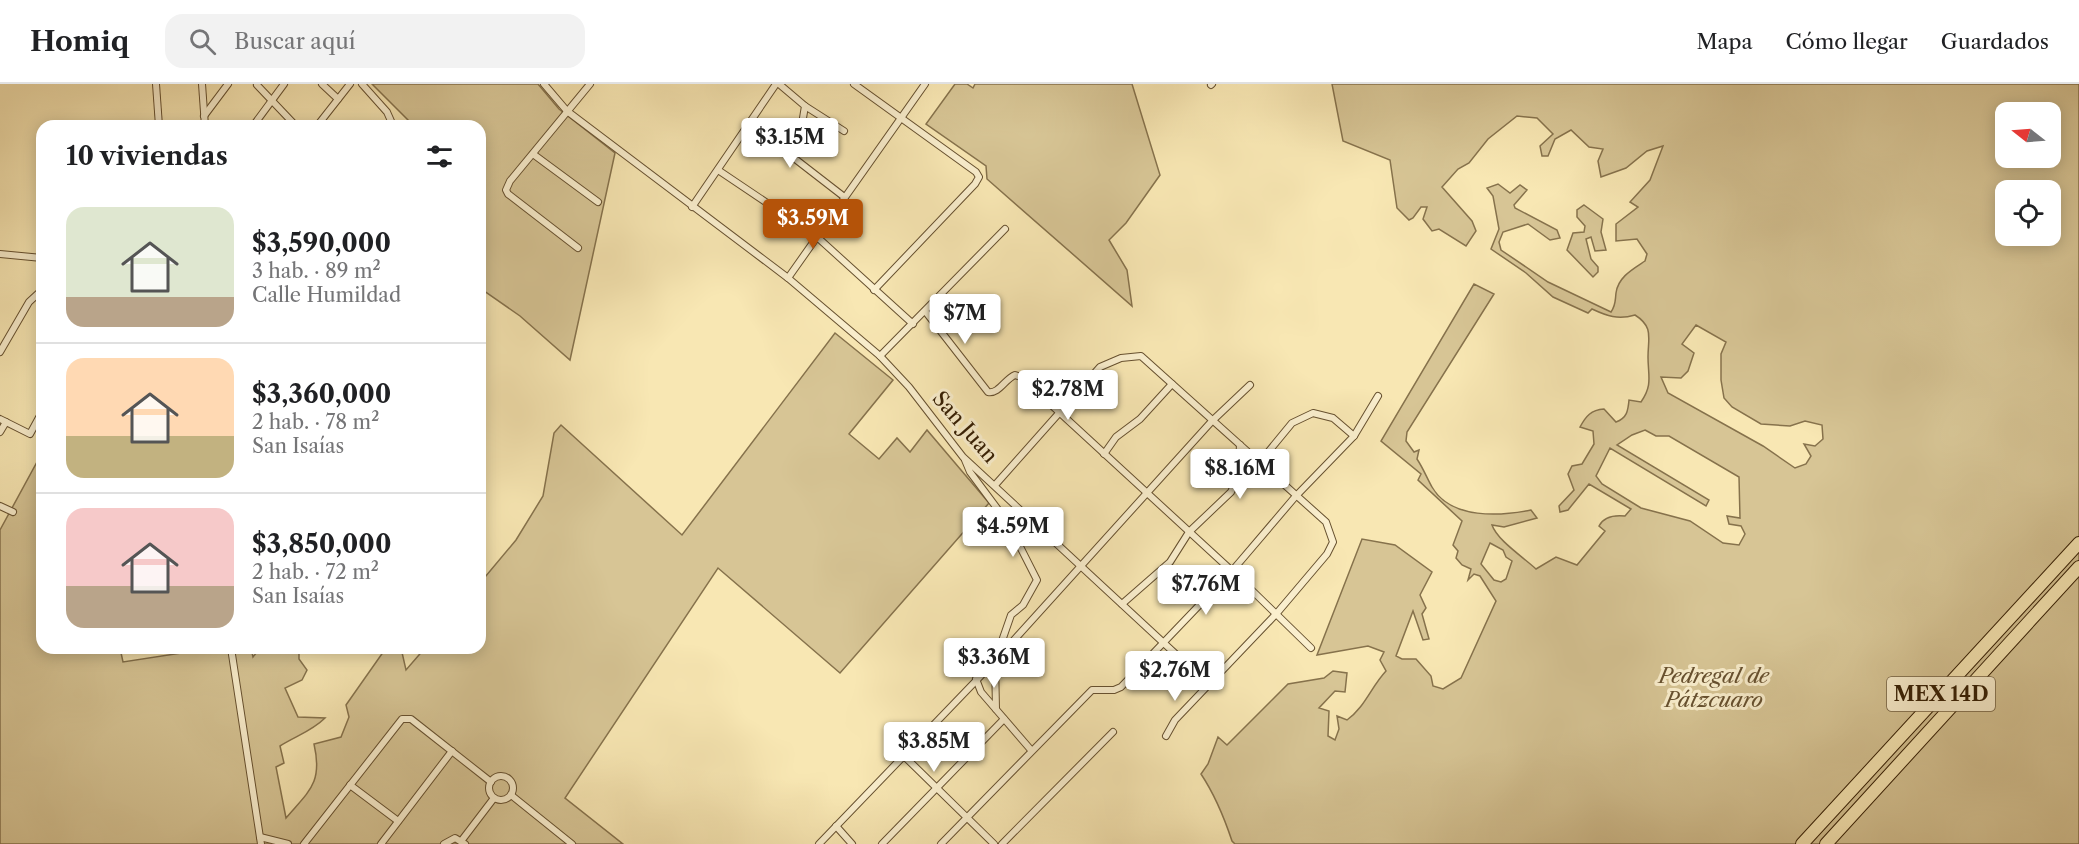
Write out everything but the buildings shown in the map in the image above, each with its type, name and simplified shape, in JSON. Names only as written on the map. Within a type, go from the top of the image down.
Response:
[{"type":"highway","name":"MEX 14D","points":[[1802,844],[2079,543]]},
{"type":"highway","name":"MEX 14D","points":[[1826,844],[2079,567]]},
{"type":"street","points":[[156,84],[159,120]]},
{"type":"street","points":[[202,84],[204,120]]},
{"type":"street","points":[[204,117],[228,84]]},
{"type":"street","points":[[257,120],[284,84]]},
{"type":"street","points":[[322,84],[338,99]]},
{"type":"street","points":[[322,120],[350,84]]},
{"type":"street","points":[[362,84],[387,112],[388,120]]},
{"type":"street","name":"San Juan","points":[[544,84],[567,111],[788,278],[880,356],[909,387],[963,456],[996,484],[1208,684]]},
{"type":"street","points":[[578,248],[508,194],[506,190],[510,180],[590,84]]},
{"type":"street","points":[[692,207],[778,84],[805,106],[844,131]]},
{"type":"street","points":[[788,278],[843,196],[901,119],[924,84]]},
{"type":"street","points":[[257,85],[290,120]]},
{"type":"street","points":[[859,85],[901,119],[976,172],[979,177],[975,184],[874,290]]},
{"type":"street","points":[[781,148],[802,124],[805,106]]},
{"type":"street","points":[[748,126],[781,148],[843,196]]},
{"type":"street","points":[[534,154],[598,202]]},
{"type":"street","points":[[718,170],[816,236],[913,324]]},
{"type":"street","points":[[880,356],[1005,230]]},
{"type":"street","points":[[0,254],[36,257]]},
{"type":"street","points":[[0,352],[29,302],[36,296]]},
{"type":"street","points":[[925,311],[987,392],[996,390],[1015,375],[1060,411],[1277,613],[1311,648]]},
{"type":"street","points":[[996,484],[1100,367],[1120,358],[1141,356],[1326,522],[1333,542],[1327,555],[1277,613],[1175,720],[1166,736]]},
{"type":"street","points":[[1104,453],[1116,436],[1140,419],[1172,384]]},
{"type":"street","points":[[819,844],[994,661],[1212,421],[1250,385]]},
{"type":"street","points":[[941,844],[1092,690],[1114,690],[1121,687],[1232,571],[1295,496],[1354,436],[1378,396]]},
{"type":"street","points":[[1260,462],[1292,423],[1313,413],[1333,418],[1354,436]]},
{"type":"street","points":[[0,432],[3,421],[30,434],[36,423]]},
{"type":"street","points":[[1122,604],[1170,562],[1189,532],[1232,492],[1239,469],[1240,445]]},
{"type":"street","points":[[963,456],[970,472],[1008,524],[1037,580],[1023,605],[1011,615],[994,661],[996,709]]},
{"type":"street","points":[[0,506],[13,512]]},
{"type":"street","points":[[232,654],[260,841],[288,844]]},
{"type":"street","points":[[976,680],[981,692],[1031,750]]},
{"type":"street","points":[[304,844],[402,719],[411,719],[491,782]]},
{"type":"street","points":[[882,844],[1004,719]]},
{"type":"street","points":[[1002,844],[1113,732]]},
{"type":"street","points":[[381,844],[452,751]]},
{"type":"street","points":[[903,755],[994,844]]},
{"type":"street","points":[[500,776],[507,778],[513,788],[511,795],[501,800],[494,798],[489,789],[491,782],[500,776]]},
{"type":"street","points":[[350,785],[398,821]]},
{"type":"street","points":[[511,795],[572,844]]},
{"type":"street","points":[[444,844],[452,838],[463,842],[494,798]]},
{"type":"street","points":[[836,826],[852,844]]},
{"type":"green space","points":[[372,84],[538,84],[559,109],[615,153],[570,360],[520,316],[486,292],[486,120],[408,120]]},
{"type":"green space","points":[[955,84],[967,84],[973,88],[975,84],[1132,84],[1160,175],[1126,223],[1109,240],[1127,270],[1132,306],[987,179],[986,166],[926,124]]},
{"type":"green space","name":"Pedregal de Pátzcuaro","points":[[1332,84],[2079,84],[2079,844],[1235,844],[1215,798],[1201,774],[1208,764],[1218,737],[1227,745],[1288,684],[1324,678],[1333,671],[1347,673],[1345,692],[1335,691],[1319,708],[1329,711],[1328,736],[1335,740],[1339,729],[1337,716],[1347,720],[1353,715],[1386,671],[1380,660],[1384,652],[1368,646],[1317,655],[1362,539],[1395,545],[1432,572],[1420,595],[1426,608],[1422,614],[1429,639],[1423,640],[1413,611],[1396,656],[1402,659],[1416,659],[1431,676],[1433,686],[1443,689],[1461,678],[1496,601],[1480,576],[1474,574],[1468,580],[1471,569],[1462,565],[1456,558],[1458,551],[1453,545],[1462,521],[1418,480],[1421,474],[1381,441],[1474,284],[1494,294],[1407,432],[1406,441],[1414,452],[1419,450],[1417,459],[1432,487],[1440,498],[1464,510],[1506,514],[1531,510],[1537,518],[1504,527],[1492,525],[1505,542],[1536,569],[1556,557],[1577,565],[1605,531],[1599,526],[1601,523],[1610,517],[1625,516],[1631,509],[1589,484],[1568,510],[1560,512],[1559,506],[1574,490],[1568,474],[1572,466],[1582,464],[1594,444],[1593,431],[1580,427],[1584,420],[1592,412],[1604,409],[1616,422],[1626,414],[1629,400],[1641,402],[1645,396],[1649,380],[1649,333],[1645,324],[1635,315],[1613,316],[1592,309],[1588,313],[1553,297],[1526,273],[1491,249],[1499,229],[1493,196],[1487,188],[1498,184],[1510,193],[1520,185],[1527,190],[1514,205],[1515,208],[1557,230],[1560,238],[1550,240],[1528,224],[1503,232],[1499,242],[1501,250],[1548,282],[1611,312],[1615,305],[1617,287],[1620,282],[1645,261],[1647,254],[1637,239],[1616,241],[1616,224],[1638,207],[1630,202],[1650,180],[1663,146],[1647,151],[1626,168],[1601,177],[1598,161],[1603,149],[1589,147],[1571,130],[1555,139],[1548,156],[1542,156],[1540,146],[1553,134],[1537,118],[1517,116],[1488,139],[1469,163],[1458,169],[1442,187],[1472,221],[1476,231],[1466,246],[1439,229],[1432,231],[1423,219],[1427,207],[1421,207],[1409,220],[1397,208],[1390,160],[1343,141]],"holes":[[[1696,325],[1726,342],[1721,354],[1721,380],[1724,398],[1732,407],[1761,424],[1790,426],[1805,421],[1822,425],[1823,439],[1815,446],[1804,444],[1811,456],[1806,464],[1795,468],[1763,446],[1668,393],[1661,377],[1681,378],[1688,371],[1694,353],[1682,344]],[[1645,430],[1656,436],[1669,436],[1739,477],[1740,518],[1727,516],[1729,524],[1741,526],[1745,534],[1739,545],[1723,543],[1690,521],[1641,508],[1602,484],[1596,476],[1610,448],[1706,506],[1709,500],[1617,445]],[[1490,543],[1503,550],[1506,557],[1512,561],[1506,579],[1501,582],[1494,580],[1481,564]]]},
{"type":"green space","points":[[1584,205],[1603,219],[1601,232],[1606,250],[1595,251],[1591,237],[1586,239],[1591,259],[1598,267],[1598,272],[1593,277],[1567,250],[1573,233],[1584,232],[1585,226],[1577,217],[1577,210]]},
{"type":"green space","points":[[835,333],[893,380],[849,434],[879,459],[897,438],[910,452],[927,430],[989,503],[840,673],[718,568],[565,798],[623,844],[0,844],[0,530],[36,464],[36,654],[121,654],[123,662],[175,654],[252,654],[253,657],[255,654],[299,654],[299,659],[307,670],[302,680],[285,688],[298,717],[325,718],[280,746],[284,763],[276,767],[286,818],[312,786],[317,768],[314,744],[341,737],[349,717],[346,705],[382,654],[402,654],[406,670],[420,654],[486,654],[486,576],[516,540],[543,496],[554,433],[561,425],[682,535]]}]
